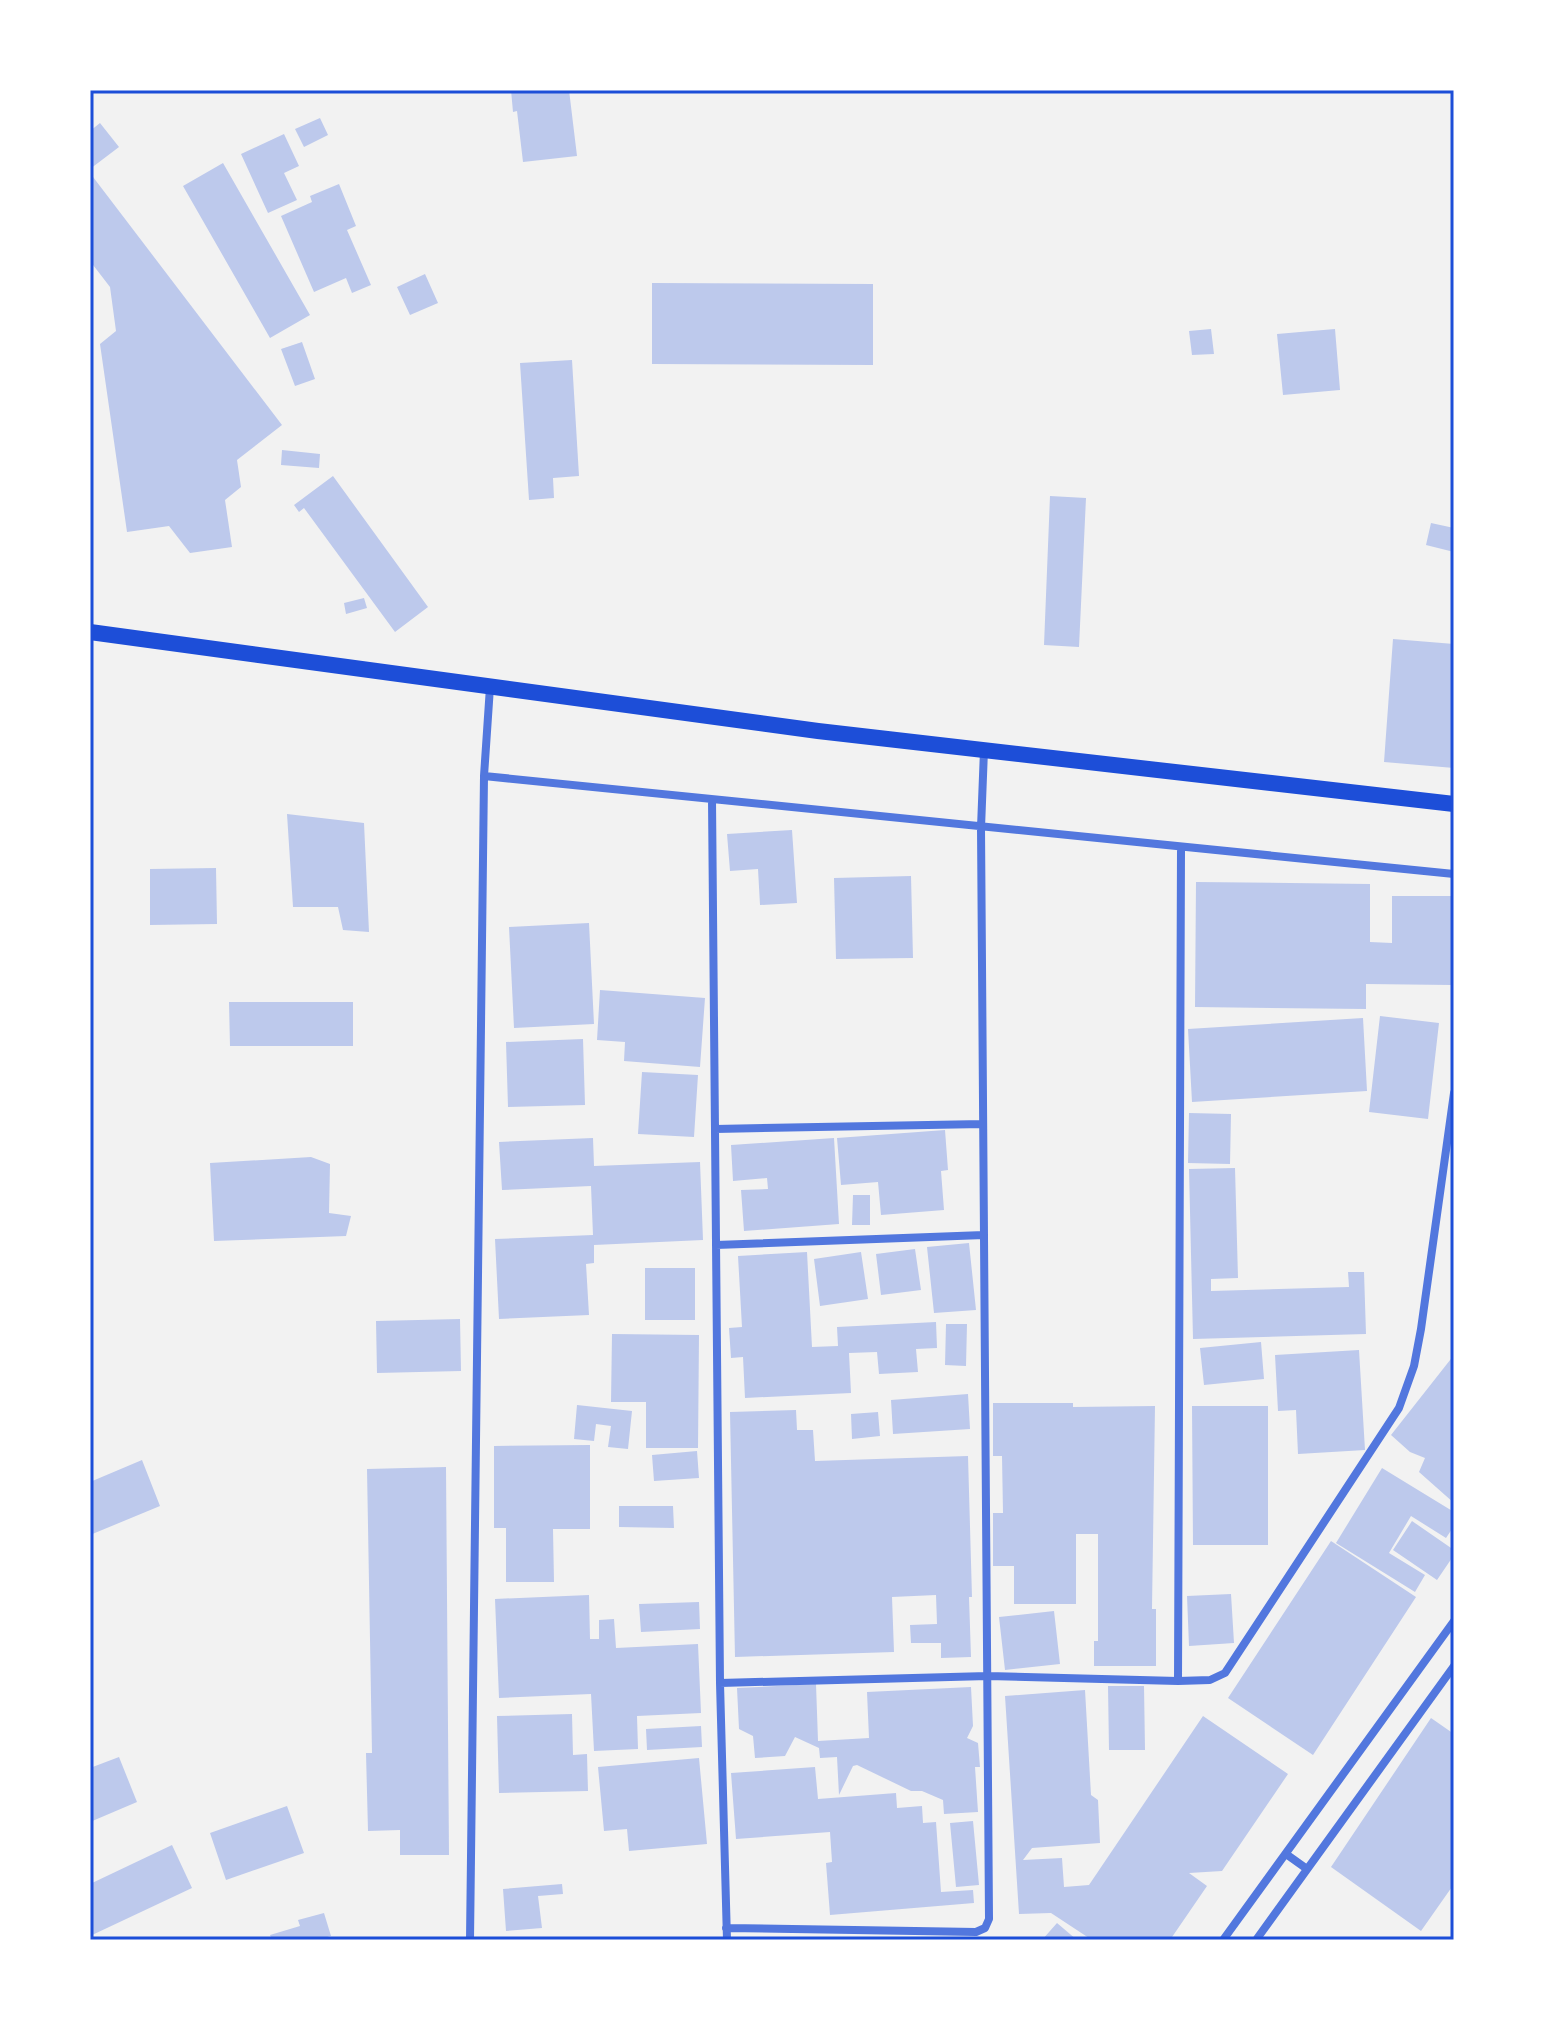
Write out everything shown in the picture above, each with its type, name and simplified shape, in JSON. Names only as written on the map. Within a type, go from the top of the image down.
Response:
[{"type":"main road","points":[[90,632],[818,731],[1454,804]]},
{"type":"street","points":[[470,1940],[484,776],[490,687]]},
{"type":"street","points":[[726,1928],[976,1932],[985,1928],[989,1919],[981,828],[984,750]]},
{"type":"street","points":[[484,776],[1181,849],[1454,874]]},
{"type":"street","points":[[712,800],[720,1683],[727,1940]]},
{"type":"street","points":[[1178,1681],[1181,849]]},
{"type":"street","points":[[720,1683],[988,1676],[1178,1681],[1210,1680],[1225,1673],[1399,1408],[1414,1366],[1421,1329],[1454,1093]]},
{"type":"street","points":[[715,1129],[983,1124]]},
{"type":"street","points":[[716,1245],[984,1235]]},
{"type":"street","points":[[1223,1940],[1454,1621]]},
{"type":"street","points":[[1256,1940],[1454,1666]]},
{"type":"street","points":[[1286,1854],[1307,1869]]},
{"type":"building","points":[[511,90],[569,90],[577,156],[523,162],[517,111],[513,112]]},
{"type":"building","points":[[320,118],[328,135],[304,147],[295,129]]},
{"type":"building","points":[[100,123],[119,147],[90,169],[90,131]]},
{"type":"building","points":[[284,134],[299,166],[284,173],[297,200],[268,213],[241,154]]},
{"type":"building","points":[[223,163],[310,315],[270,338],[183,186]]},
{"type":"building","points":[[90,173],[282,425],[237,460],[241,487],[225,500],[232,547],[190,553],[169,526],[127,532],[100,344],[116,331],[110,287],[90,261]]},
{"type":"building","points":[[339,184],[356,226],[347,230],[371,285],[352,293],[346,278],[314,292],[281,216],[312,202],[310,196]]},
{"type":"building","points":[[425,274],[438,303],[410,315],[397,287]]},
{"type":"building","points":[[652,283],[873,284],[873,365],[652,364]]},
{"type":"building","points":[[1211,329],[1214,354],[1192,355],[1189,331]]},
{"type":"building","points":[[1335,329],[1340,390],[1283,395],[1277,334]]},
{"type":"building","points":[[302,342],[315,379],[295,386],[281,349]]},
{"type":"building","points":[[572,360],[579,476],[553,478],[554,498],[529,500],[520,363]]},
{"type":"building","points":[[282,450],[320,454],[319,468],[281,465]]},
{"type":"building","points":[[333,476],[428,607],[395,632],[304,508],[299,512],[294,505]]},
{"type":"building","points":[[1050,496],[1086,498],[1079,647],[1044,645]]},
{"type":"building","points":[[1431,523],[1454,528],[1454,552],[1426,545]]},
{"type":"building","points":[[364,598],[367,608],[346,614],[344,603]]},
{"type":"building","points":[[1393,639],[1454,644],[1454,768],[1384,762]]},
{"type":"building","points":[[287,814],[364,823],[369,932],[343,930],[338,907],[293,907]]},
{"type":"building","points":[[792,830],[797,903],[760,905],[758,869],[730,871],[727,834]]},
{"type":"building","points":[[216,868],[217,924],[150,925],[150,869]]},
{"type":"building","points":[[911,876],[913,958],[836,959],[834,878]]},
{"type":"building","points":[[1196,882],[1370,884],[1370,942],[1392,943],[1392,896],[1452,896],[1451,985],[1366,984],[1366,1009],[1195,1007]]},
{"type":"building","points":[[589,923],[594,1024],[514,1028],[509,927]]},
{"type":"building","points":[[600,990],[705,998],[700,1067],[624,1061],[625,1042],[597,1040]]},
{"type":"building","points":[[229,1002],[353,1002],[353,1046],[230,1046]]},
{"type":"building","points":[[1380,1016],[1439,1023],[1428,1119],[1369,1112]]},
{"type":"building","points":[[1363,1018],[1367,1091],[1192,1102],[1188,1029]]},
{"type":"building","points":[[583,1039],[585,1105],[508,1107],[506,1042]]},
{"type":"building","points":[[642,1072],[698,1075],[694,1137],[638,1134]]},
{"type":"building","points":[[1189,1113],[1231,1114],[1230,1164],[1188,1163]]},
{"type":"building","points":[[945,1130],[948,1170],[941,1171],[944,1210],[881,1215],[878,1182],[841,1185],[837,1138]]},
{"type":"building","points":[[593,1138],[594,1166],[700,1162],[703,1240],[594,1245],[594,1263],[586,1264],[589,1315],[499,1319],[495,1239],[593,1235],[591,1186],[502,1190],[499,1142]]},
{"type":"building","points":[[834,1138],[839,1224],[744,1231],[741,1190],[768,1189],[767,1178],[733,1181],[731,1145]]},
{"type":"building","points":[[311,1157],[330,1164],[329,1213],[351,1216],[346,1236],[214,1241],[210,1163]]},
{"type":"building","points":[[1235,1168],[1238,1278],[1211,1279],[1211,1291],[1349,1287],[1348,1272],[1364,1272],[1366,1334],[1193,1339],[1189,1169]]},
{"type":"building","points":[[853,1195],[870,1195],[870,1225],[852,1225]]},
{"type":"building","points":[[969,1243],[976,1310],[934,1313],[927,1247]]},
{"type":"building","points":[[915,1249],[921,1290],[881,1295],[876,1254]]},
{"type":"building","points":[[807,1252],[812,1347],[838,1346],[837,1327],[936,1322],[937,1348],[916,1349],[918,1372],[879,1374],[877,1352],[849,1353],[851,1393],[745,1398],[743,1357],[731,1358],[729,1328],[742,1327],[738,1256]]},
{"type":"building","points":[[861,1252],[868,1299],[820,1306],[814,1259]]},
{"type":"building","points":[[645,1268],[695,1268],[695,1320],[645,1320]]},
{"type":"building","points":[[460,1319],[461,1371],[377,1373],[376,1321]]},
{"type":"building","points":[[946,1324],[967,1324],[966,1366],[945,1365]]},
{"type":"building","points":[[612,1334],[699,1335],[698,1448],[646,1448],[646,1402],[611,1402]]},
{"type":"building","points":[[1261,1342],[1264,1379],[1204,1385],[1200,1348]]},
{"type":"building","points":[[1359,1350],[1365,1450],[1298,1454],[1296,1410],[1278,1411],[1275,1355]]},
{"type":"building","points":[[1454,1355],[1454,1503],[1419,1472],[1425,1458],[1410,1452],[1391,1435]]},
{"type":"building","points":[[968,1394],[970,1429],[893,1434],[891,1400]]},
{"type":"building","points":[[993,1403],[1073,1403],[1073,1407],[1155,1406],[1152,1609],[1156,1609],[1156,1666],[1094,1666],[1094,1641],[1098,1641],[1098,1534],[1076,1534],[1076,1604],[1014,1604],[1014,1566],[993,1566],[993,1513],[1003,1513],[1002,1456],[993,1456]]},
{"type":"building","points":[[577,1405],[632,1411],[628,1449],[608,1447],[611,1426],[596,1424],[594,1441],[574,1439]]},
{"type":"building","points":[[1192,1406],[1268,1406],[1268,1545],[1193,1545]]},
{"type":"building","points":[[796,1410],[797,1430],[813,1430],[815,1461],[968,1456],[971,1657],[941,1658],[941,1643],[911,1643],[910,1625],[937,1624],[936,1595],[892,1597],[894,1652],[735,1657],[730,1412]]},
{"type":"building","points":[[878,1412],[880,1436],[852,1439],[851,1414]]},
{"type":"building","points":[[590,1445],[590,1529],[553,1529],[554,1582],[506,1582],[506,1528],[494,1528],[494,1446]]},
{"type":"building","points":[[697,1451],[699,1478],[654,1481],[652,1455]]},
{"type":"building","points":[[142,1460],[160,1506],[90,1535],[90,1482]]},
{"type":"building","points":[[446,1467],[449,1855],[400,1855],[400,1830],[368,1831],[366,1753],[372,1753],[367,1469]]},
{"type":"building","points":[[1382,1468],[1454,1512],[1454,1526],[1446,1538],[1411,1516],[1389,1553],[1425,1575],[1415,1592],[1336,1543]]},
{"type":"building","points":[[619,1506],[673,1506],[674,1528],[619,1527]]},
{"type":"building","points":[[1412,1521],[1454,1550],[1454,1555],[1437,1580],[1393,1550]]},
{"type":"building","points":[[1331,1541],[1416,1597],[1313,1755],[1228,1698]]},
{"type":"building","points":[[1231,1594],[1234,1643],[1189,1646],[1187,1596]]},
{"type":"building","points":[[589,1595],[590,1639],[599,1639],[599,1620],[614,1619],[616,1648],[698,1644],[701,1713],[637,1716],[638,1749],[594,1751],[591,1694],[499,1698],[495,1599]]},
{"type":"building","points":[[699,1602],[700,1629],[641,1632],[639,1604]]},
{"type":"building","points":[[1054,1611],[1060,1664],[1005,1670],[999,1617]]},
{"type":"building","points":[[816,1684],[818,1741],[869,1738],[867,1692],[971,1687],[973,1726],[967,1738],[978,1743],[980,1767],[975,1767],[978,1812],[944,1814],[943,1800],[922,1791],[911,1791],[857,1765],[853,1766],[839,1795],[837,1757],[820,1758],[819,1748],[795,1737],[785,1756],[755,1758],[753,1736],[739,1729],[737,1688]]},
{"type":"building","points":[[1108,1686],[1144,1686],[1145,1750],[1109,1750]]},
{"type":"building","points":[[1085,1690],[1091,1795],[1098,1800],[1100,1843],[1032,1848],[1023,1860],[1062,1858],[1064,1887],[1089,1885],[1203,1716],[1288,1774],[1222,1871],[1189,1873],[1207,1886],[1170,1940],[1092,1940],[1051,1913],[1019,1914],[1005,1696]]},
{"type":"building","points":[[572,1714],[573,1755],[587,1754],[588,1791],[499,1793],[497,1716]]},
{"type":"building","points":[[1431,1718],[1454,1734],[1454,1884],[1421,1931],[1331,1867]]},
{"type":"building","points":[[701,1726],[702,1747],[647,1750],[646,1729]]},
{"type":"building","points":[[119,1757],[137,1802],[90,1822],[90,1768]]},
{"type":"building","points":[[699,1758],[707,1844],[629,1851],[627,1829],[604,1831],[598,1767]]},
{"type":"building","points":[[815,1767],[818,1799],[896,1793],[897,1808],[922,1806],[923,1823],[936,1822],[941,1892],[973,1890],[974,1903],[830,1915],[826,1863],[832,1862],[830,1832],[736,1839],[731,1773]]},
{"type":"building","points":[[287,1806],[304,1853],[226,1880],[210,1833]]},
{"type":"building","points":[[973,1821],[979,1885],[956,1887],[950,1823]]},
{"type":"building","points":[[172,1845],[192,1888],[90,1936],[90,1884]]},
{"type":"building","points":[[562,1884],[563,1894],[538,1896],[542,1928],[506,1931],[503,1889]]},
{"type":"building","points":[[324,1913],[331,1936],[316,1940],[272,1940],[270,1935],[300,1926],[298,1920]]},
{"type":"building","points":[[1057,1923],[1077,1940],[1042,1940]]}]
